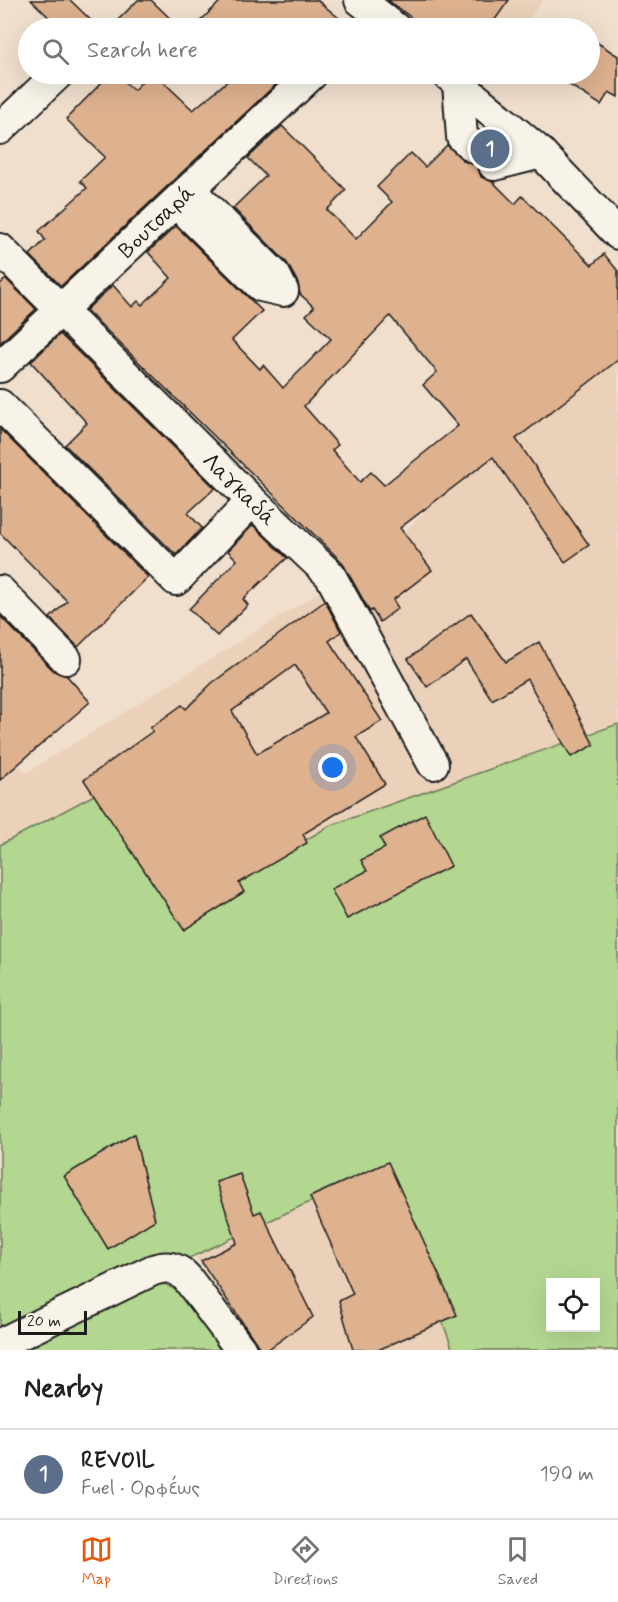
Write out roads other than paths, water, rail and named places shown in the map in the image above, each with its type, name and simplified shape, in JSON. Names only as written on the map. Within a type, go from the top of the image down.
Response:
[{"type":"street","points":[[0,129],[47,84]]},
{"type":"street","name":"Βουτσαρά","points":[[0,367],[301,84]]},
{"type":"street","points":[[453,84],[462,137],[485,157],[541,153]]},
{"type":"street","points":[[459,84],[541,153],[618,234]]},
{"type":"street","name":"Λαγκαδά","points":[[0,249],[252,501],[330,575],[433,764]]},
{"type":"street","points":[[0,405],[176,580],[252,501]]},
{"type":"street","points":[[0,591],[66,659]]},
{"type":"street","points":[[0,1344],[153,1269],[168,1267],[187,1278],[241,1350]]},
{"type":"place","name":"REVOIL","points":[[490,149]]}]
